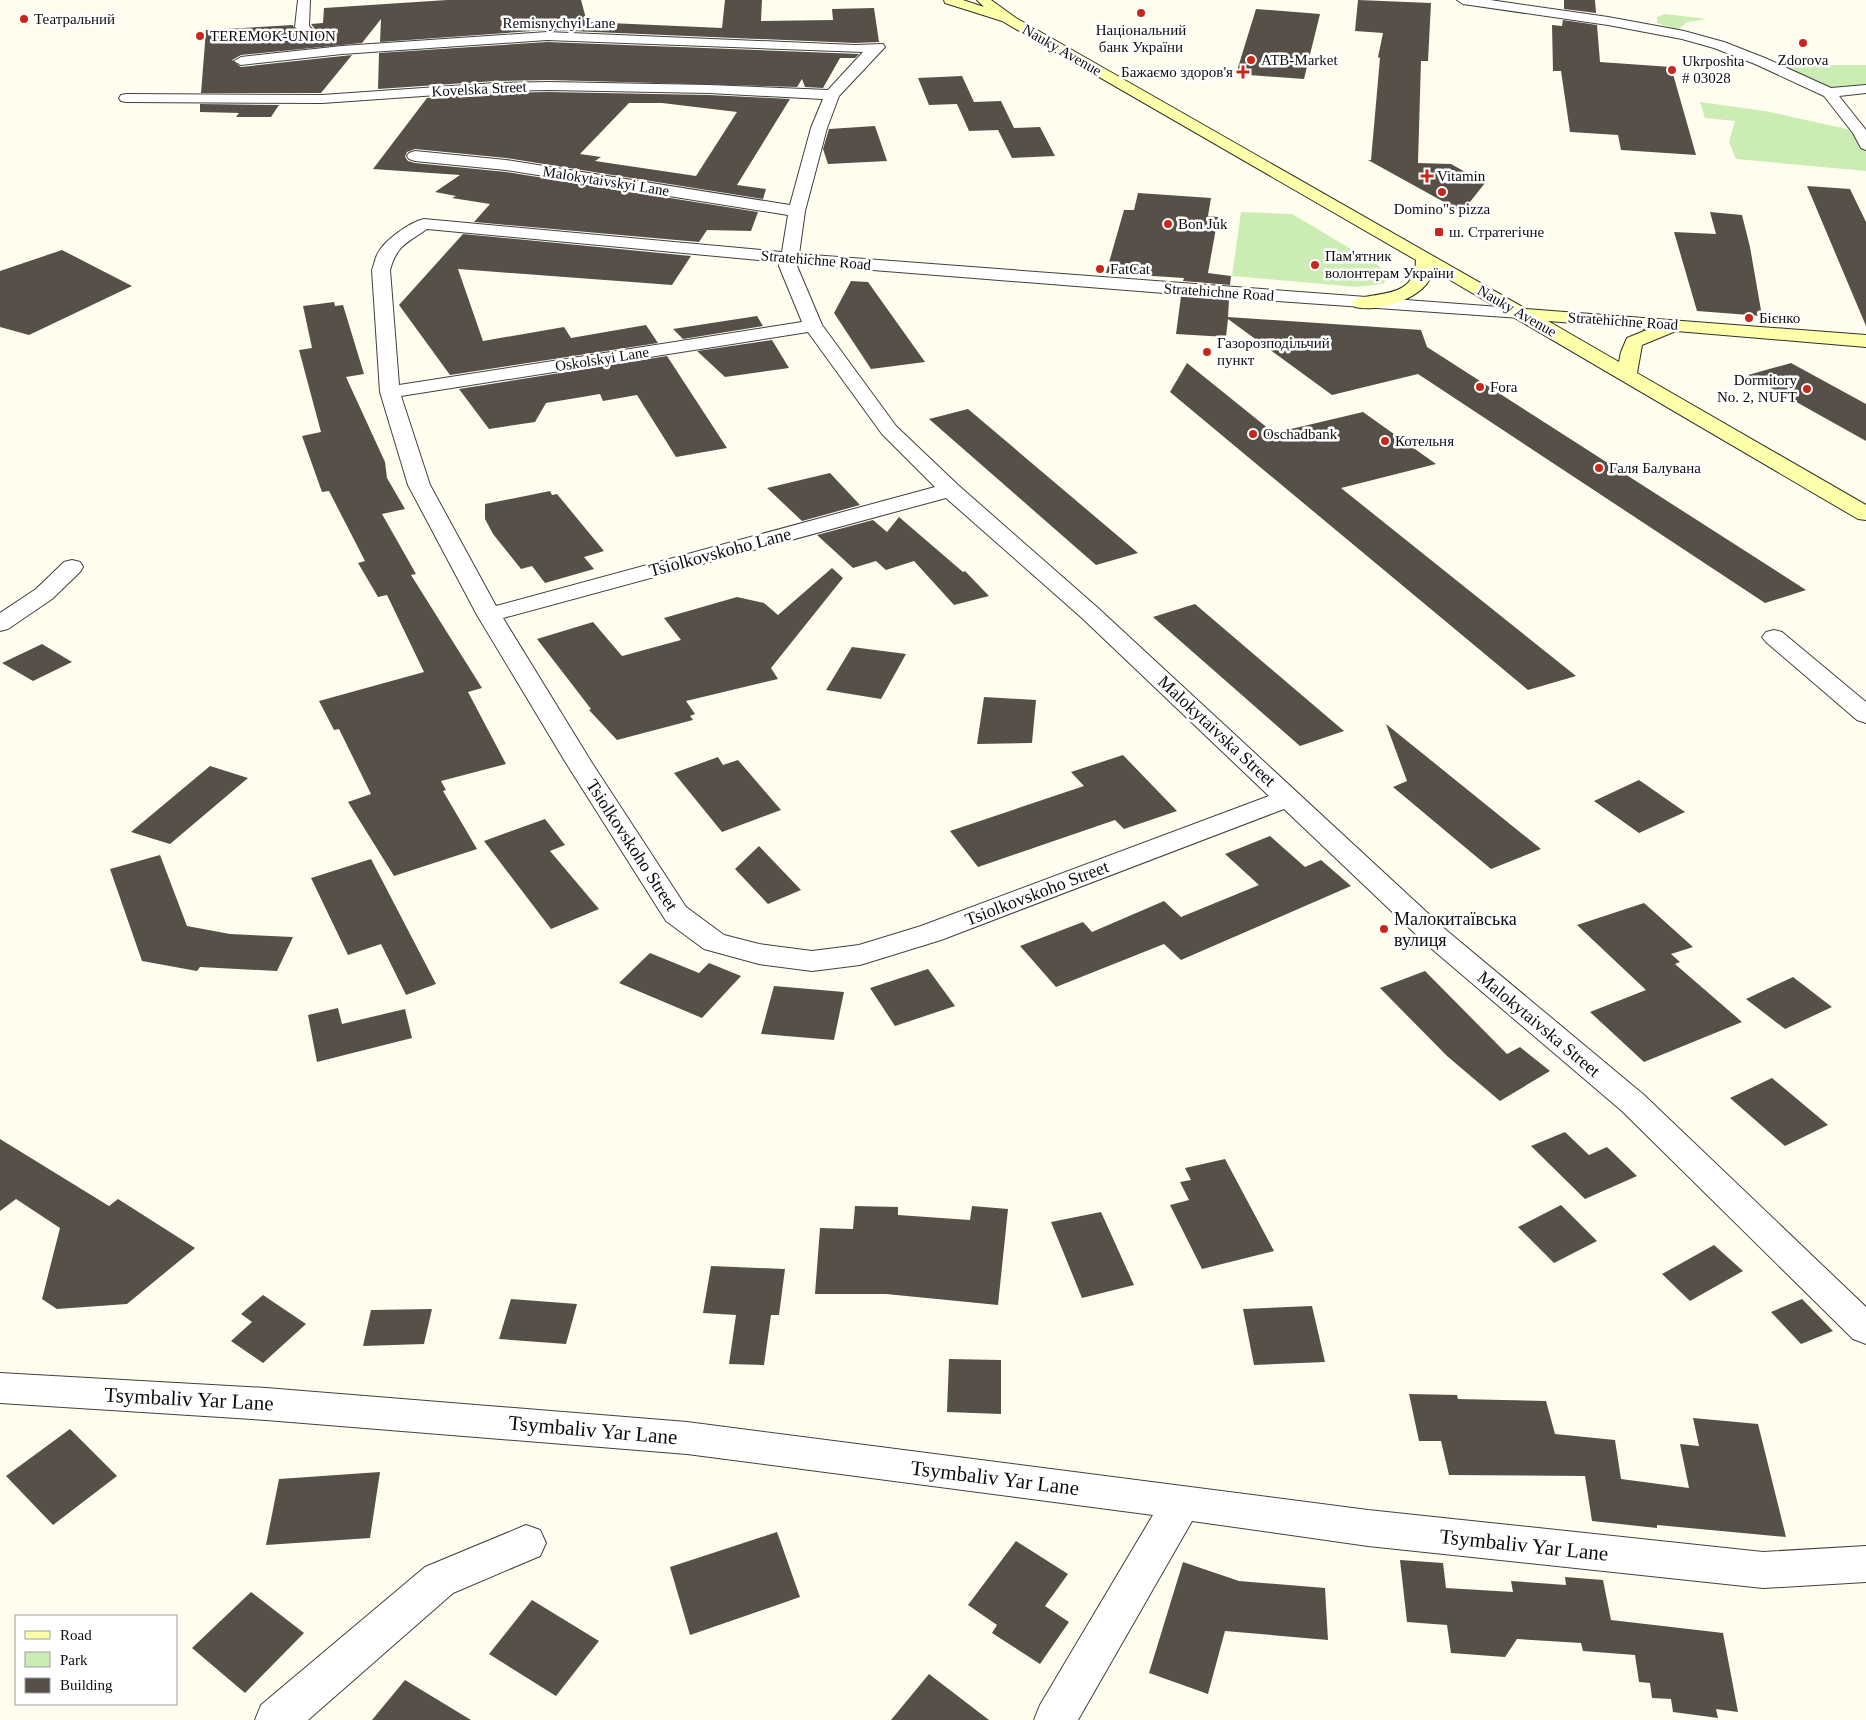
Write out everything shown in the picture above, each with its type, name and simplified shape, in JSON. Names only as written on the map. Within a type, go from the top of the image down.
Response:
[{"type":"main road","name":"Nauky Avenue","points":[[950,0],[1011,21]]},
{"type":"main road","name":"Nauky Avenue","points":[[984,0],[1011,21],[1866,514]]},
{"type":"main road","points":[[1361,302],[1398,296],[1414,289],[1424,274],[1425,258]]},
{"type":"main road","name":"Stratehichne Road","points":[[1520,313],[1866,341]]},
{"type":"main road","points":[[1627,375],[1630,352],[1634,342],[1658,332],[1683,325]]},
{"type":"street","points":[[304,0],[302,27],[309,33]]},
{"type":"street","points":[[1462,0],[1608,20],[1684,35],[1719,45],[1754,58],[1829,93],[1860,132],[1866,145]]},
{"type":"street","name":"Remisnychyi Lane","points":[[241,61],[342,50],[547,36],[855,49],[878,47]]},
{"type":"street","name":"Malokytaivska Street","points":[[878,47],[832,95],[819,128],[797,211],[788,266],[813,326],[889,430],[950,490],[1090,613],[1436,937],[1633,1103],[1866,1330]]},
{"type":"street","name":"Kovelska Street","points":[[126,98],[322,99],[495,87],[549,86],[832,95]]},
{"type":"street","points":[[1829,93],[1866,89]]},
{"type":"street","name":"Malokytaivskyi Lane","points":[[415,156],[506,165],[797,211]]},
{"type":"street","name":"Stratehichne Road","points":[[424,224],[789,258],[1520,313]]},
{"type":"street","name":"Tsiolkovskoho Street","points":[[424,224],[394,244],[386,254],[381,270],[390,392],[419,485],[489,615],[579,763],[676,914],[714,942],[759,954],[812,961],[869,952],[932,934],[1288,798]]},
{"type":"street","name":"Oskolskyi Lane","points":[[390,392],[813,326]]},
{"type":"street","name":"Tsiolkovskoho Lane","points":[[489,615],[950,490]]},
{"type":"street","points":[[0,624],[44,594],[72,567]]},
{"type":"street","points":[[1774,637],[1866,715]]},
{"type":"street","name":"Tsymbaliv Yar Lane","points":[[0,1388],[266,1404],[687,1438],[1368,1528],[1763,1570],[1866,1564]]},
{"type":"street","points":[[1056,1720],[1182,1502]]},
{"type":"street","points":[[276,1720],[439,1580],[526,1543]]},
{"type":"green space","points":[[1665,14],[1707,19],[1687,22],[1678,30],[1657,23],[1657,17]]},
{"type":"green space","points":[[1791,61],[1814,62],[1821,65],[1866,65],[1866,89],[1829,93],[1782,71]]},
{"type":"green space","points":[[1700,102],[1765,111],[1860,132],[1866,145],[1866,171],[1736,159],[1729,142],[1735,121],[1705,118]]},
{"type":"green space","points":[[1241,212],[1292,214],[1378,265],[1387,274],[1387,279],[1383,284],[1356,287],[1232,276]]},
{"type":"building","points":[[447,0],[581,0],[587,22],[722,28],[725,0],[762,0],[761,21],[833,20],[832,9],[874,8],[879,42],[855,43],[547,30],[380,42],[381,19],[362,43],[241,55],[232,60],[241,67],[352,55],[321,93],[201,93],[206,30],[293,25],[303,37],[314,38],[318,33],[311,24],[323,23],[324,8]]},
{"type":"building","points":[[1358,0],[1431,3],[1428,61],[1421,61],[1418,163],[1451,164],[1485,183],[1462,212],[1368,160],[1371,160],[1380,58],[1378,57],[1383,33],[1355,31]]},
{"type":"building","points":[[1564,0],[1595,0],[1596,13],[1564,9]]},
{"type":"building","points":[[1256,9],[1320,14],[1304,79],[1236,74]]},
{"type":"building","points":[[1563,20],[1597,25],[1600,62],[1671,67],[1696,155],[1621,150],[1618,135],[1570,132],[1561,71],[1553,71],[1552,25],[1562,26]]},
{"type":"building","points":[[547,42],[859,54],[855,58],[840,58],[823,88],[805,87],[802,79],[797,87],[549,80],[495,81],[378,89],[379,53]]},
{"type":"building","points":[[962,76],[974,102],[1001,101],[1014,128],[1040,127],[1055,156],[1012,158],[998,130],[969,131],[957,104],[929,105],[918,78]]},
{"type":"building","points":[[549,92],[709,95],[790,99],[737,185],[766,189],[763,199],[506,158],[415,149],[407,152],[405,157],[408,161],[415,163],[506,172],[758,212],[751,231],[707,230],[699,242],[474,222],[490,204],[452,198],[456,196],[435,192],[460,175],[373,169],[427,98],[495,93]],"holes":[[[629,103],[662,103],[737,112],[696,176],[595,161],[601,157],[580,154]]]},
{"type":"building","points":[[200,104],[279,105],[271,117],[236,117],[239,113],[200,112]]},
{"type":"building","points":[[875,126],[887,161],[828,164],[823,149],[829,129]]},
{"type":"building","points":[[1807,186],[1850,189],[1866,222],[1866,326]]},
{"type":"building","points":[[1138,193],[1211,198],[1208,216],[1218,217],[1208,273],[1231,276],[1230,285],[1183,281],[1184,278],[1106,273],[1124,210],[1134,210]]},
{"type":"building","points":[[1710,212],[1742,215],[1750,247],[1762,316],[1697,311],[1674,232],[1716,234]]},
{"type":"building","points":[[463,234],[691,256],[672,285],[458,269],[483,341],[564,327],[571,338],[646,325],[658,343],[450,375],[399,305]]},
{"type":"building","points":[[62,250],[132,286],[29,335],[0,327],[0,271]]},
{"type":"building","points":[[851,281],[868,282],[925,362],[871,369],[834,313]]},
{"type":"building","points":[[1181,296],[1229,300],[1228,317],[1421,330],[1427,347],[1806,590],[1765,603],[1418,374],[1332,395],[1228,319],[1226,337],[1176,334]]},
{"type":"building","points":[[334,302],[335,306],[343,305],[364,374],[346,377],[385,462],[387,478],[405,509],[382,514],[416,574],[411,575],[482,688],[468,692],[506,764],[441,781],[446,790],[443,791],[477,849],[394,876],[348,802],[371,794],[339,729],[334,730],[319,701],[424,672],[387,595],[378,597],[358,563],[365,561],[329,491],[322,492],[302,436],[321,432],[299,350],[312,348],[303,306]]},
{"type":"building","points":[[757,316],[763,326],[683,339],[673,329]]},
{"type":"building","points":[[772,340],[789,368],[725,377],[697,351]]},
{"type":"building","points":[[667,356],[727,448],[676,457],[637,395],[603,401],[600,394],[546,403],[535,422],[489,429],[459,389]]},
{"type":"building","points":[[1187,363],[1274,433],[1363,412],[1436,464],[1341,488],[1576,676],[1528,690],[1170,392]]},
{"type":"building","name":"Dormitory No. 2, NUFT","points":[[1791,363],[1866,404],[1866,441],[1748,375]]},
{"type":"building","points":[[968,409],[1138,553],[1096,565],[929,419]]},
{"type":"building","points":[[830,473],[860,505],[802,521],[767,488]]},
{"type":"building","points":[[550,491],[552,495],[557,494],[604,551],[584,557],[594,569],[545,583],[532,566],[521,569],[493,534],[485,519],[485,504]]},
{"type":"building","points":[[899,517],[963,572],[965,571],[989,596],[954,605],[914,561],[886,570],[876,561],[853,568],[817,535],[873,520],[887,532]]},
{"type":"building","points":[[832,568],[843,578],[771,668],[778,679],[686,701],[695,714],[690,716],[693,720],[617,740],[589,710],[591,709],[537,639],[593,622],[622,656],[681,640],[664,618],[737,597],[764,603],[778,615]]},
{"type":"building","points":[[1195,604],[1344,731],[1300,746],[1153,617]]},
{"type":"building","points":[[42,644],[72,662],[33,681],[2,663]]},
{"type":"building","points":[[852,647],[906,654],[881,699],[826,690]]},
{"type":"building","points":[[984,697],[1036,700],[1032,743],[977,744]]},
{"type":"building","points":[[1386,724],[1541,849],[1491,869],[1393,787],[1407,781]]},
{"type":"building","points":[[1123,755],[1177,811],[1124,829],[1115,820],[978,867],[950,831],[1084,786],[1071,772]]},
{"type":"building","points":[[718,757],[723,765],[738,760],[781,810],[722,832],[674,773]]},
{"type":"building","points":[[210,766],[248,778],[170,844],[131,832]]},
{"type":"building","points":[[1639,780],[1685,812],[1639,833],[1594,801]]},
{"type":"building","points":[[545,819],[565,845],[550,851],[599,909],[551,929],[484,841]]},
{"type":"building","points":[[1270,836],[1305,867],[1321,860],[1351,886],[1181,960],[1164,944],[1056,987],[1020,946],[1083,922],[1092,932],[1164,901],[1181,917],[1259,885],[1225,854]]},
{"type":"building","points":[[759,846],[801,890],[768,904],[735,869]]},
{"type":"building","points":[[160,855],[187,926],[230,934],[293,937],[277,971],[200,967],[197,971],[142,961],[110,869]]},
{"type":"building","points":[[371,859],[436,984],[406,995],[381,944],[348,955],[311,878]]},
{"type":"building","points":[[1644,903],[1693,947],[1671,954],[1680,962],[1675,964],[1742,1022],[1644,1062],[1590,1012],[1646,990],[1577,925]]},
{"type":"building","points":[[650,953],[699,973],[709,963],[741,976],[702,1018],[619,983]]},
{"type":"building","points":[[928,969],[955,1006],[895,1026],[870,988]]},
{"type":"building","points":[[1425,971],[1507,1054],[1520,1047],[1550,1071],[1500,1101],[1447,1056],[1380,988]]},
{"type":"building","points":[[1793,977],[1832,1007],[1785,1029],[1746,999]]},
{"type":"building","points":[[774,986],[844,992],[834,1040],[761,1034]]},
{"type":"building","points":[[338,1008],[342,1024],[405,1009],[412,1038],[317,1062],[308,1015]]},
{"type":"building","points":[[1772,1078],[1828,1125],[1785,1146],[1730,1098]]},
{"type":"building","points":[[1565,1132],[1589,1155],[1607,1147],[1637,1176],[1585,1199],[1531,1146]]},
{"type":"building","points":[[0,1139],[109,1206],[118,1199],[195,1248],[127,1304],[57,1309],[42,1299],[60,1228],[16,1199],[0,1211]]},
{"type":"building","points":[[1225,1159],[1274,1251],[1202,1269],[1170,1205],[1189,1200],[1180,1182],[1191,1180],[1185,1168]]},
{"type":"building","points":[[1561,1205],[1597,1241],[1554,1263],[1518,1227]]},
{"type":"building","points":[[855,1206],[898,1207],[898,1215],[970,1220],[972,1206],[1008,1209],[998,1305],[886,1294],[815,1294],[820,1228],[853,1229]]},
{"type":"building","points":[[1101,1212],[1134,1285],[1082,1298],[1051,1222]]},
{"type":"building","points":[[1714,1245],[1743,1271],[1690,1301],[1662,1274]]},
{"type":"building","points":[[711,1266],[785,1269],[779,1315],[771,1315],[764,1365],[729,1364],[736,1315],[703,1313]]},
{"type":"building","points":[[263,1295],[306,1324],[263,1363],[231,1341],[252,1322],[241,1314]]},
{"type":"building","points":[[511,1299],[577,1304],[566,1344],[499,1339]]},
{"type":"building","points":[[1802,1299],[1833,1331],[1801,1344],[1771,1312]]},
{"type":"building","points":[[1312,1306],[1325,1362],[1254,1365],[1243,1309]]},
{"type":"building","points":[[432,1309],[424,1344],[363,1346],[371,1310]]},
{"type":"building","points":[[949,1359],[1001,1360],[1001,1414],[947,1412]]},
{"type":"building","points":[[1409,1394],[1457,1395],[1458,1399],[1546,1401],[1555,1434],[1615,1440],[1621,1479],[1689,1488],[1680,1444],[1699,1446],[1693,1418],[1758,1424],[1786,1537],[1657,1525],[1657,1528],[1592,1521],[1585,1476],[1449,1475],[1441,1441],[1419,1441]]},
{"type":"building","points":[[70,1429],[117,1476],[53,1525],[6,1476]]},
{"type":"building","points":[[380,1472],[370,1538],[266,1545],[279,1479]]},
{"type":"building","points":[[777,1532],[800,1597],[690,1635],[670,1567]]},
{"type":"building","points":[[1016,1541],[1068,1574],[1045,1606],[1069,1622],[1040,1664],[992,1633],[997,1625],[968,1605]]},
{"type":"building","points":[[1400,1560],[1443,1563],[1446,1588],[1513,1592],[1511,1581],[1566,1585],[1565,1577],[1603,1580],[1611,1620],[1723,1633],[1738,1712],[1716,1709],[1718,1718],[1673,1712],[1671,1699],[1652,1698],[1650,1683],[1639,1682],[1635,1655],[1583,1651],[1581,1643],[1517,1639],[1505,1657],[1451,1653],[1447,1625],[1407,1622]]},
{"type":"building","points":[[1183,1562],[1239,1581],[1325,1588],[1328,1640],[1225,1631],[1208,1694],[1149,1673]]},
{"type":"building","points":[[251,1592],[304,1633],[245,1693],[192,1648]]},
{"type":"building","points":[[532,1600],[599,1641],[556,1696],[489,1654]]},
{"type":"building","points":[[929,1674],[989,1720],[891,1720]]},
{"type":"building","points":[[405,1680],[471,1720],[372,1720]]},
{"type":"place","name":"Національний банк України","points":[[1141,13]]},
{"type":"place","name":"Театральний","points":[[24,19]]},
{"type":"place","name":"TEREMOK-UNION","points":[[200,36]]},
{"type":"place","name":"Zdorova","points":[[1803,43]]},
{"type":"place","name":"ATB-Market","points":[[1251,60]]},
{"type":"place","name":"Ukrposhta # 03028","points":[[1672,70]]},
{"type":"place","name":"Бажаємо здоров'я","points":[[1243,72]]},
{"type":"place","name":"Vitamin","points":[[1427,176]]},
{"type":"place","name":"Domino\"s pizza","points":[[1442,192]]},
{"type":"place","name":"Bon Juk","points":[[1168,224]]},
{"type":"place","name":"ш. Стратегічне","points":[[1439,232]]},
{"type":"place","name":"Пам'ятник волонтерам України","points":[[1315,265]]},
{"type":"place","name":"FatCat","points":[[1100,269]]},
{"type":"place","name":"Бієнко","points":[[1749,318]]},
{"type":"place","name":"Газорозподільчий пункт","points":[[1207,352]]},
{"type":"place","name":"Fora","points":[[1480,387]]},
{"type":"place","name":"Dormitory No. 2, NUFT","points":[[1807,389]]},
{"type":"place","name":"Oschadbank","points":[[1253,434]]},
{"type":"place","name":"Котельня","points":[[1385,441]]},
{"type":"place","name":"Галя Балувана","points":[[1599,468]]},
{"type":"place","name":"Малокитаївська вулиця","points":[[1384,929]]}]
